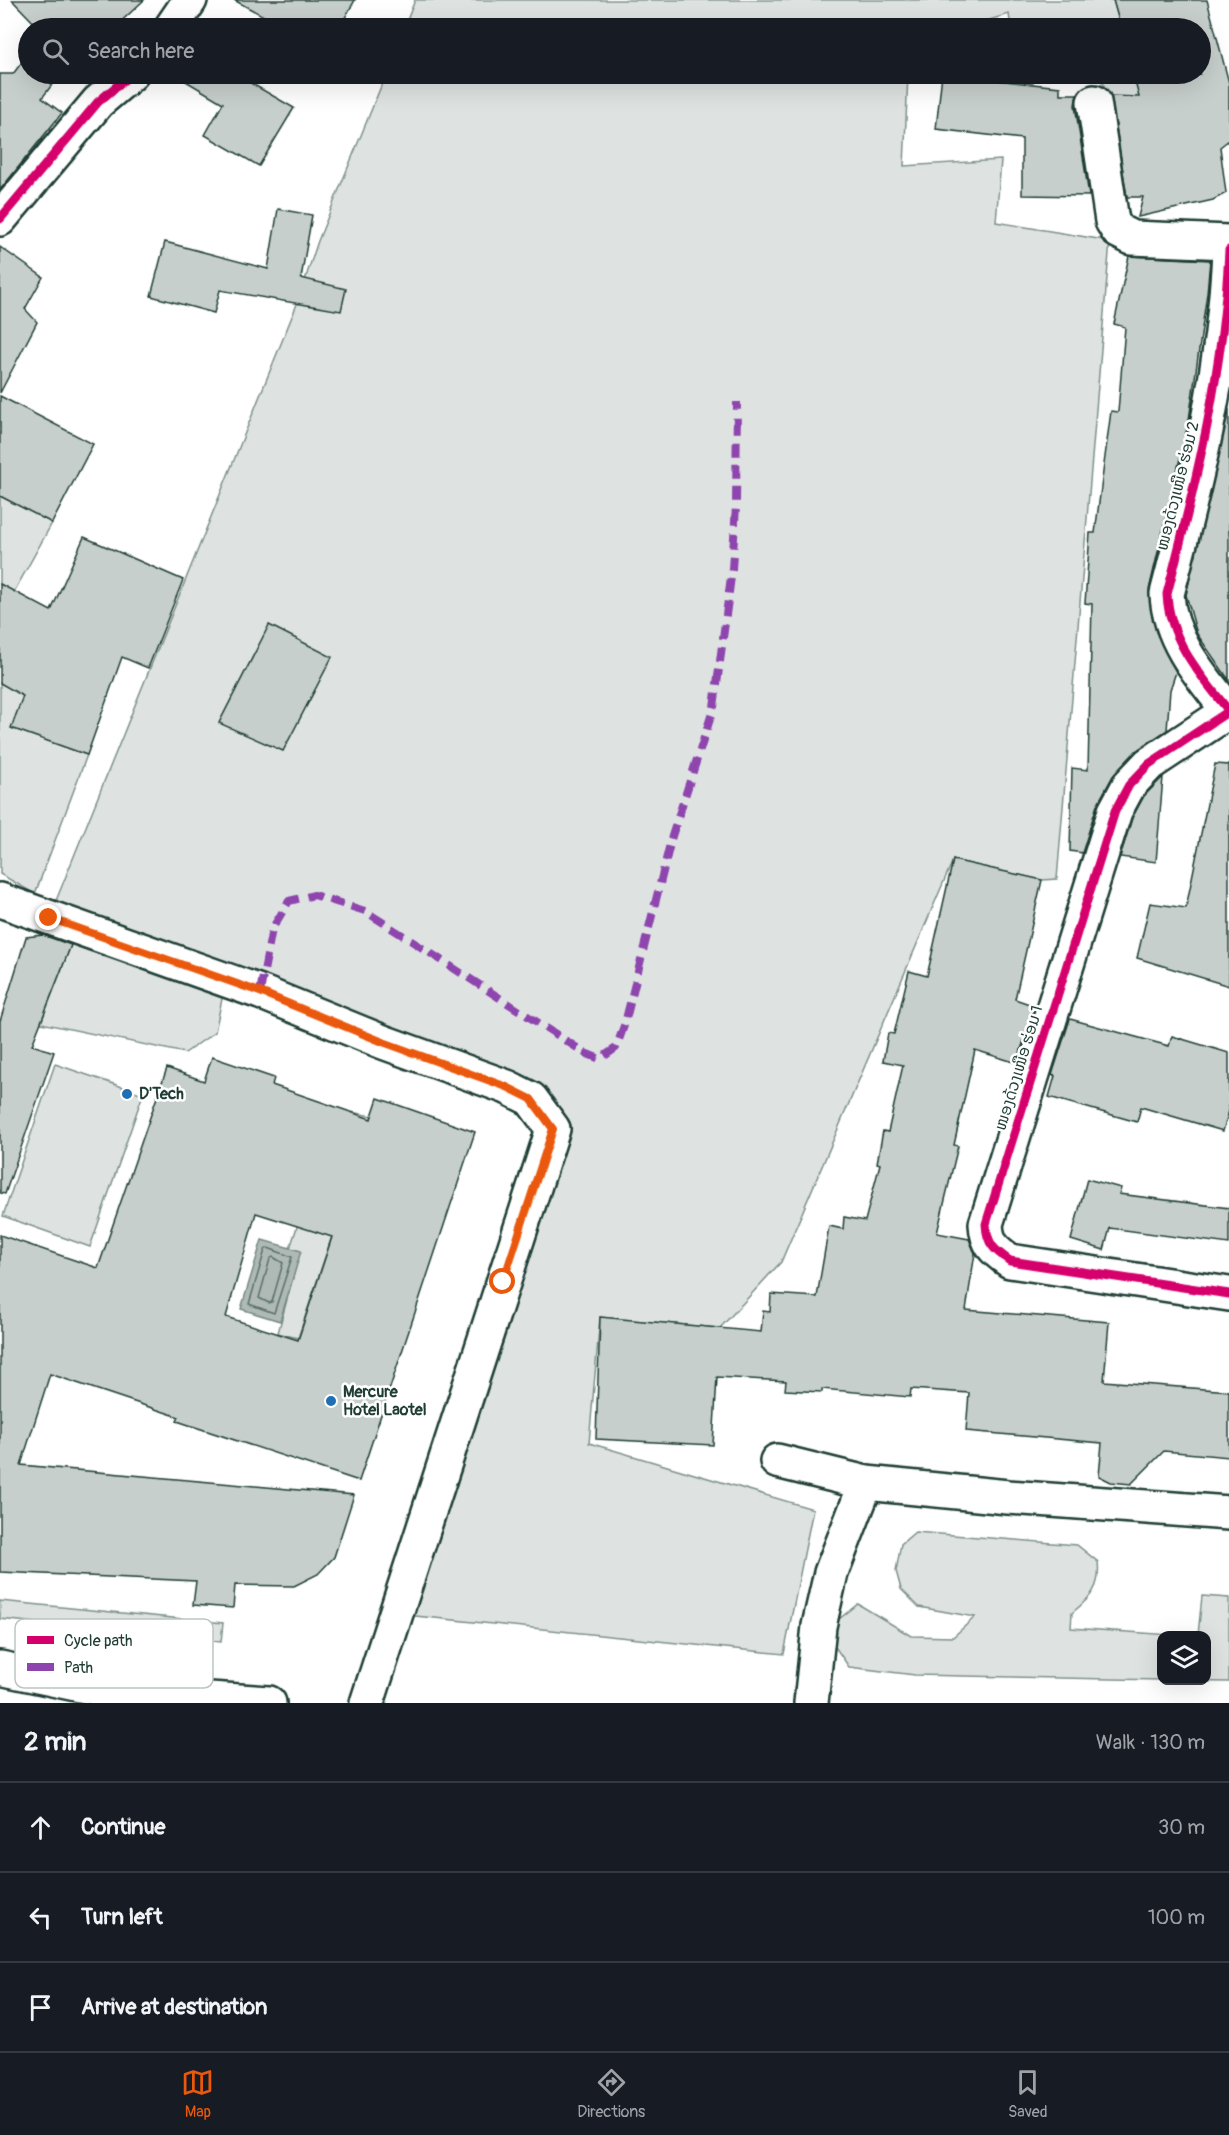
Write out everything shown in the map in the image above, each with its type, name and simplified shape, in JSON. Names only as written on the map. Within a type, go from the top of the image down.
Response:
[{"type":"main road","points":[[178,18],[190,0]]},
{"type":"main road","points":[[0,219],[98,102],[119,84]]},
{"type":"main road","points":[[1094,102],[1112,221],[1118,231],[1132,238],[1229,243]]},
{"type":"main road","name":"ໜອງດ້ວງເໜືອ ຮ່ອມ 2","points":[[1229,250],[1227,304],[1213,408],[1167,594],[1168,613],[1176,637],[1229,711]]},
{"type":"main road","name":"ໜອງດ້ວງເໜືອ ຮ່ອມ 1","points":[[1229,711],[1149,764],[1129,784],[1115,811],[986,1224],[987,1236],[993,1249],[1010,1260],[1229,1294]]},
{"type":"main road","points":[[1,903],[260,992],[383,1042],[507,1087],[531,1099],[553,1129],[367,1703]]},
{"type":"main road","points":[[777,1461],[866,1483],[1008,1497],[1229,1513]]},
{"type":"main road","points":[[811,1703],[819,1626],[831,1573],[866,1483]]},
{"type":"main road","points":[[0,1668],[15,1672]]},
{"type":"main road","points":[[79,1688],[118,1698],[269,1703]]},
{"type":"shaded area","points":[[415,0],[1113,0],[1118,18],[1010,18],[1009,14],[996,18],[408,18]]},
{"type":"shaded area","points":[[382,84],[908,84],[904,166],[1001,160],[996,222],[1110,241],[1057,879],[1042,880],[953,860],[781,1262],[720,1328],[600,1317],[589,1443],[813,1509],[784,1654],[406,1615],[543,1112],[226,980],[215,1032],[185,1053],[41,1023],[71,945],[49,918],[297,304],[318,241]]},
{"type":"shaded area","points":[[1104,84],[1149,84],[1127,171]]},
{"type":"shaded area","points":[[0,496],[52,523],[14,592],[0,584]]},
{"type":"shaded area","points":[[0,683],[25,690],[12,728],[87,755],[35,894],[0,874]]},
{"type":"shaded area","points":[[55,1064],[143,1094],[90,1247],[3,1216]]},
{"type":"shaded area","points":[[351,1112],[372,1116],[298,1338],[278,1333],[300,1251],[290,1248],[300,1218]]},
{"type":"shaded area","points":[[915,1532],[1077,1545],[1098,1562],[1098,1579],[1093,1592],[1072,1613],[1071,1628],[1157,1634],[1157,1680],[915,1675],[849,1667],[824,1631],[858,1604],[911,1636],[953,1637],[975,1617],[919,1607],[901,1589],[896,1571],[901,1544]]},
{"type":"shaded area","points":[[1202,1596],[1229,1598],[1229,1682],[1211,1682],[1211,1631],[1198,1631]]},
{"type":"shaded area","points":[[0,1601],[182,1619],[15,1621],[0,1619]]},
{"type":"shaded area","points":[[213,1622],[223,1623],[221,1642],[213,1641]]},
{"type":"water","points":[[262,1240],[301,1251],[280,1321],[241,1309]]},
{"type":"building","points":[[12,0],[144,0],[125,18],[29,18]]},
{"type":"building","points":[[234,0],[355,0],[345,18],[267,18]]},
{"type":"building","points":[[1113,0],[1207,0],[1229,83],[1229,140],[1220,147],[1226,193],[1213,200],[1138,217],[1143,197],[1127,197],[1111,96],[1139,97],[1136,84],[1211,84],[1211,18],[1118,18]]},
{"type":"building","points":[[18,67],[18,84],[52,84],[42,98],[62,113],[0,190],[0,74],[13,74]]},
{"type":"building","points":[[191,84],[252,84],[294,108],[259,166],[205,135],[223,103]]},
{"type":"building","points":[[941,84],[1033,84],[1060,87],[1060,94],[1077,94],[1075,105],[1089,196],[1022,195],[1022,139],[936,129]]},
{"type":"building","points":[[278,209],[312,215],[301,278],[346,289],[341,311],[220,290],[214,313],[151,296],[165,242],[268,269]]},
{"type":"building","points":[[0,247],[43,277],[25,309],[37,322],[0,393]]},
{"type":"building","points":[[1129,256],[1210,260],[1189,420],[1149,590],[1156,632],[1176,672],[1170,690],[1167,730],[1136,751],[1113,776],[1097,805],[1082,853],[1070,851],[1072,768],[1088,770],[1092,604],[1085,603],[1090,533],[1095,533],[1111,411],[1118,412],[1125,327],[1114,324]]},
{"type":"building","points":[[0,396],[93,444],[52,523],[0,496]]},
{"type":"building","points":[[1229,409],[1229,680],[1197,634],[1186,595]]},
{"type":"building","points":[[84,537],[183,580],[148,668],[122,657],[87,755],[11,728],[23,696],[0,683],[0,584],[51,611]]},
{"type":"building","points":[[269,625],[332,657],[283,751],[219,723]]},
{"type":"building","points":[[1215,764],[1229,765],[1229,986],[1137,958],[1150,903],[1186,908]]},
{"type":"building","points":[[1163,777],[1156,862],[1120,857],[1132,818],[1144,796]]},
{"type":"building","points":[[953,860],[1042,880],[1015,999],[1035,1006],[1017,1063],[975,1050],[954,1145],[958,1146],[937,1233],[969,1239],[975,1253],[966,1310],[1109,1322],[1104,1381],[1229,1391],[1229,1457],[1164,1451],[1131,1484],[1111,1482],[1099,1476],[1102,1443],[966,1431],[969,1393],[911,1389],[910,1397],[822,1389],[822,1392],[785,1390],[786,1381],[717,1377],[713,1445],[596,1439],[600,1317],[761,1332],[763,1311],[770,1312],[771,1294],[817,1297],[829,1226],[843,1229],[844,1217],[865,1221],[880,1164],[877,1163],[883,1131],[888,1132],[903,1065],[883,1061],[888,1033],[894,1034],[909,971],[927,976]]},
{"type":"building","points":[[43,935],[71,945],[32,1045],[54,1052],[5,1194],[0,1193],[0,1021],[26,937]]},
{"type":"building","points":[[1070,1019],[1169,1046],[1172,1036],[1229,1053],[1229,1111],[1223,1131],[1141,1107],[1137,1122],[1049,1097],[1055,1076],[1052,1075]]},
{"type":"building","points":[[212,1057],[274,1078],[272,1085],[371,1119],[378,1098],[475,1132],[359,1481],[177,1421],[179,1417],[50,1374],[21,1465],[354,1495],[334,1557],[318,1574],[294,1586],[235,1585],[233,1608],[193,1605],[196,1581],[0,1572],[0,1235],[98,1268],[167,1068],[204,1081]],"holes":[[[256,1213],[332,1237],[298,1340],[226,1317]]]},
{"type":"building","points":[[1087,1179],[1121,1188],[1119,1194],[1229,1208],[1229,1244],[1110,1228],[1104,1250],[1071,1240]]},
{"type":"marked path","points":[[260,992],[272,929],[289,901],[314,895],[365,911],[585,1053],[600,1059],[616,1048],[625,1023],[672,836],[714,707],[732,569],[736,506],[737,402]]},
{"type":"cycle path","points":[[0,219],[98,102],[119,84]]},
{"type":"cycle path","points":[[1229,250],[1215,381],[1189,508],[1167,594],[1169,611],[1180,642],[1188,657],[1229,711]]},
{"type":"cycle path","points":[[1229,711],[1149,764],[1129,785],[1115,811],[986,1224],[992,1246],[1010,1261],[1229,1294]]},
{"type":"place","name":"D'Tech","points":[[127,1094]]},
{"type":"place","name":"Mercure Hotel Laotel","points":[[331,1401]]},
{"type":"route","points":[[49,918],[260,992],[383,1042],[507,1087],[531,1099],[543,1112],[553,1129],[503,1282]]}]
